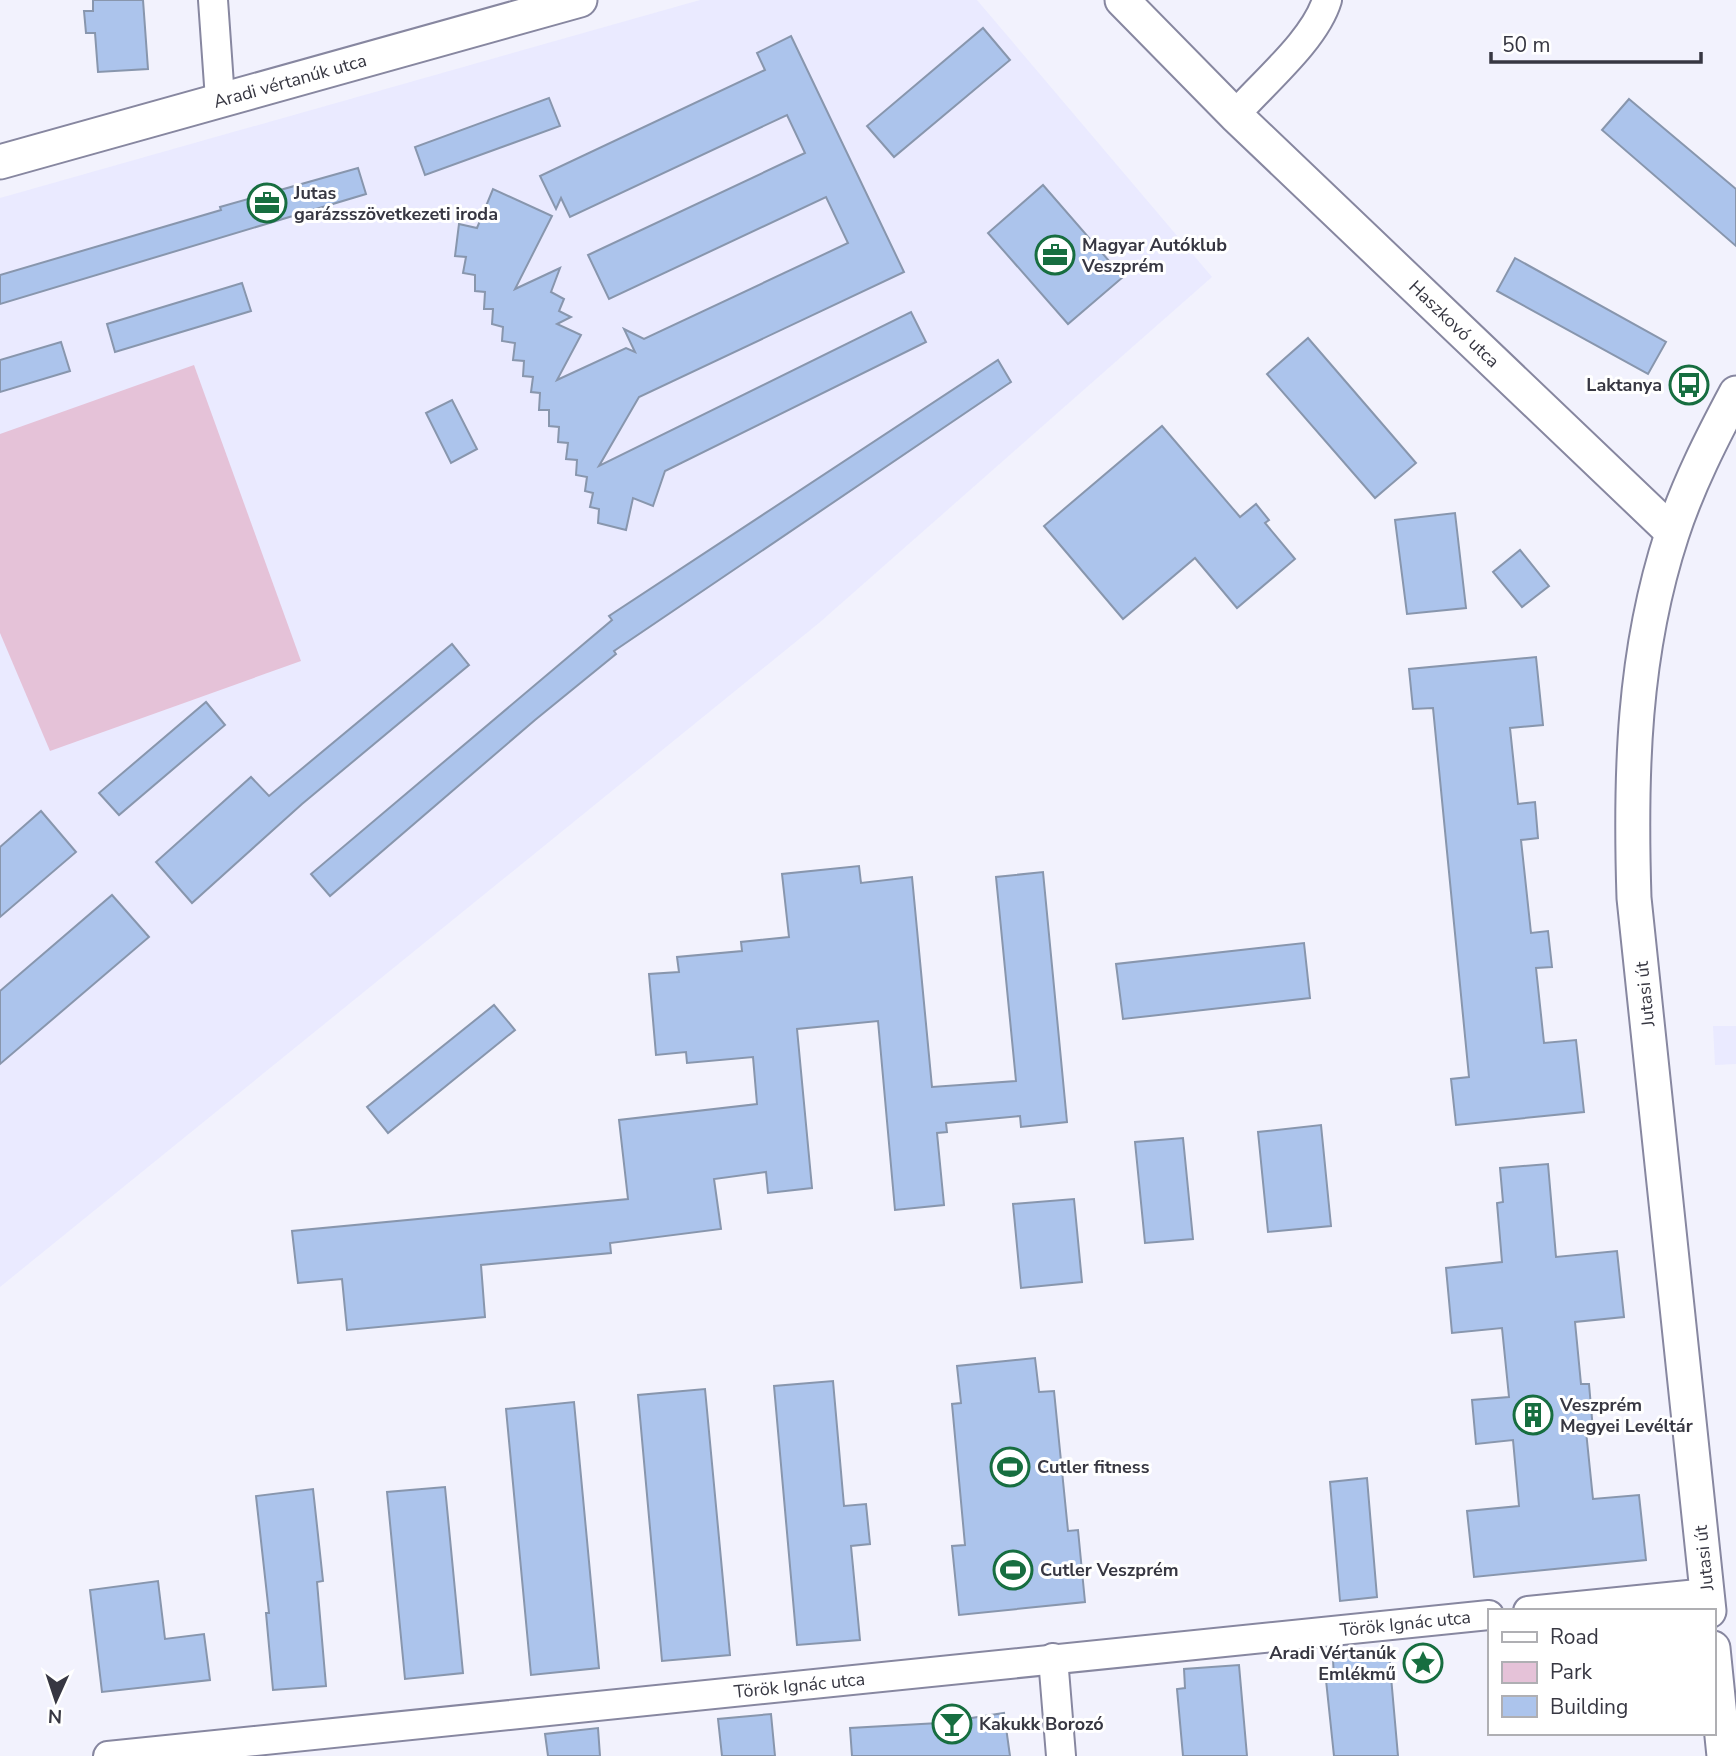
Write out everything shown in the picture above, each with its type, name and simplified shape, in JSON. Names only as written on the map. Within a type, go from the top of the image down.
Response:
[{"type":"street","points":[[213,0],[220,99]]},
{"type":"street","name":"Aradi vértanúk utca","points":[[0,162],[580,0]]},
{"type":"street","name":"Haszkovó utca","points":[[1122,0],[1234,115],[1672,532]]},
{"type":"street","points":[[1234,115],[1325,7]]},
{"type":"street","name":"Jutasi út","points":[[1708,1602],[1633,885],[1631,800],[1636,699],[1649,618],[1672,532],[1705,453],[1736,393]]},
{"type":"street","points":[[1568,1609],[1708,1602]]},
{"type":"street","name":"Török Ignác utca","points":[[108,1756],[212,1751],[1054,1658],[1488,1615]]},
{"type":"street","points":[[1054,1658],[1061,1756]]},
{"type":"street","points":[[1715,1668],[1724,1756]]},
{"type":"shaded area","points":[[700,0],[977,0],[1212,277],[819,623],[0,1287],[0,198]]},
{"type":"shaded area","points":[[1713,1026],[1736,1026],[1736,1064],[1715,1065]]},
{"type":"green space","points":[[194,365],[301,661],[50,751],[0,633],[0,434]]},
{"type":"building","points":[[93,0],[143,0],[148,69],[98,72],[95,33],[86,33],[84,11],[93,11]]},
{"type":"building","points":[[983,28],[1010,60],[894,157],[867,126]]},
{"type":"building","points":[[791,36],[904,272],[639,397],[599,466],[911,312],[926,342],[665,471],[653,506],[633,498],[626,530],[598,523],[599,509],[590,507],[593,493],[585,491],[587,477],[576,475],[577,460],[566,459],[568,443],[558,442],[559,427],[549,426],[549,410],[539,410],[540,393],[531,392],[533,377],[523,376],[524,361],[513,360],[515,343],[502,341],[503,327],[492,324],[493,309],[484,309],[485,292],[475,291],[475,275],[463,273],[466,257],[455,256],[459,224],[477,228],[493,189],[552,216],[515,289],[560,268],[551,292],[564,299],[559,311],[571,317],[557,324],[581,335],[557,380],[626,348],[635,352],[624,329],[644,339],[848,243],[826,197],[609,299],[588,255],[805,153],[787,115],[570,217],[561,198],[556,209],[540,176],[765,70],[757,53]]},
{"type":"building","points":[[549,98],[560,126],[425,175],[415,147]]},
{"type":"building","points":[[1629,99],[1736,189],[1736,246],[1602,130]]},
{"type":"building","points":[[358,168],[366,194],[0,304],[0,275],[221,210],[220,207]]},
{"type":"building","name":"Magyar Autóklub Veszprém","points":[[1043,185],[1123,277],[1068,324],[988,233]]},
{"type":"building","points":[[1515,258],[1666,342],[1648,374],[1497,291]]},
{"type":"building","points":[[242,283],[251,311],[115,352],[107,324]]},
{"type":"building","points":[[1308,338],[1416,463],[1375,498],[1267,374]]},
{"type":"building","points":[[61,342],[70,371],[0,392],[0,360]]},
{"type":"building","points":[[998,360],[1011,382],[614,651],[616,654],[330,896],[311,874],[612,620],[609,616]]},
{"type":"building","points":[[452,400],[477,449],[451,463],[426,413]]},
{"type":"building","points":[[1162,426],[1240,517],[1256,504],[1269,520],[1265,523],[1295,559],[1237,608],[1195,558],[1123,619],[1044,526]]},
{"type":"building","points":[[1455,513],[1466,608],[1407,614],[1395,520]]},
{"type":"building","points":[[1520,550],[1549,586],[1522,607],[1493,572]]},
{"type":"building","points":[[452,644],[469,665],[302,804],[192,903],[156,862],[251,777],[269,796]]},
{"type":"building","points":[[1536,657],[1543,725],[1510,728],[1518,804],[1535,802],[1538,838],[1521,840],[1531,933],[1548,931],[1552,967],[1536,968],[1544,1043],[1576,1040],[1584,1112],[1456,1125],[1451,1079],[1469,1077],[1433,708],[1413,709],[1409,669]]},
{"type":"building","points":[[206,702],[225,725],[119,815],[99,793]]},
{"type":"building","points":[[41,811],[76,852],[0,917],[0,847]]},
{"type":"building","points":[[859,866],[861,883],[912,877],[932,1087],[1016,1081],[996,877],[1043,872],[1067,1122],[1021,1127],[1020,1116],[946,1123],[947,1132],[937,1133],[944,1205],[895,1210],[878,1021],[797,1029],[812,1188],[768,1193],[766,1172],[714,1179],[721,1229],[610,1243],[611,1253],[481,1265],[485,1317],[347,1330],[342,1279],[298,1283],[292,1231],[628,1199],[619,1120],[757,1104],[753,1057],[687,1063],[686,1052],[656,1055],[649,974],[679,972],[677,957],[742,951],[741,942],[789,937],[782,874]]},
{"type":"building","points":[[112,895],[149,937],[0,1064],[0,991]]},
{"type":"building","points":[[1304,943],[1310,998],[1123,1019],[1116,964]]},
{"type":"building","points":[[494,1005],[515,1030],[388,1133],[367,1107]]},
{"type":"building","points":[[1321,1125],[1331,1226],[1268,1232],[1258,1132]]},
{"type":"building","points":[[1183,1138],[1193,1239],[1145,1243],[1135,1142]]},
{"type":"building","name":"Veszprém Megyei Levéltár","points":[[1548,1164],[1556,1257],[1617,1251],[1624,1317],[1575,1322],[1581,1384],[1589,1384],[1593,1430],[1586,1431],[1593,1499],[1639,1495],[1646,1560],[1474,1577],[1467,1511],[1519,1506],[1513,1440],[1476,1444],[1472,1400],[1509,1397],[1502,1328],[1452,1333],[1446,1268],[1502,1262],[1497,1203],[1503,1202],[1500,1168]]},
{"type":"building","points":[[1074,1199],[1082,1282],[1021,1288],[1013,1204]]},
{"type":"building","name":"Cutler fitness","points":[[1035,1358],[1039,1392],[1054,1391],[1068,1531],[1078,1530],[1085,1602],[959,1615],[952,1546],[965,1545],[952,1404],[961,1403],[957,1366]]},
{"type":"building","points":[[833,1381],[844,1506],[866,1504],[870,1544],[851,1546],[860,1640],[797,1645],[774,1386]]},
{"type":"building","points":[[705,1389],[730,1655],[662,1661],[638,1395]]},
{"type":"building","points":[[574,1402],[599,1668],[531,1675],[506,1409]]},
{"type":"building","points":[[1367,1478],[1377,1597],[1340,1601],[1330,1482]]},
{"type":"building","points":[[445,1487],[463,1673],[405,1679],[387,1492]]},
{"type":"building","points":[[313,1489],[323,1581],[317,1582],[326,1686],[273,1690],[266,1613],[269,1613],[256,1496]]},
{"type":"building","points":[[158,1581],[165,1639],[204,1634],[210,1680],[102,1692],[90,1590]]},
{"type":"building","points":[[1389,1654],[1398,1756],[1334,1756],[1326,1680],[1334,1679],[1333,1659]]},
{"type":"building","points":[[1239,1665],[1247,1756],[1183,1756],[1177,1689],[1185,1688],[1184,1669]]},
{"type":"building","points":[[1004,1713],[1010,1756],[852,1756],[850,1728],[939,1723]]},
{"type":"building","points":[[771,1714],[775,1756],[722,1756],[718,1719]]},
{"type":"building","points":[[598,1728],[600,1756],[548,1756],[545,1734]]},
{"type":"place","name":"Jutas garázsszövetkezeti iroda","points":[[267,203]]},
{"type":"place","name":"Magyar Autóklub Veszprém","points":[[1055,255]]},
{"type":"place","name":"Laktanya","points":[[1689,385]]},
{"type":"place","name":"Veszprém Megyei Levéltár","points":[[1533,1415]]},
{"type":"place","name":"Cutler fitness","points":[[1010,1467]]},
{"type":"place","name":"Cutler Veszprém","points":[[1013,1570]]},
{"type":"place","name":"Aradi Vértanúk Emlékmű","points":[[1423,1663]]},
{"type":"place","name":"Kakukk Borozó","points":[[952,1724]]}]
